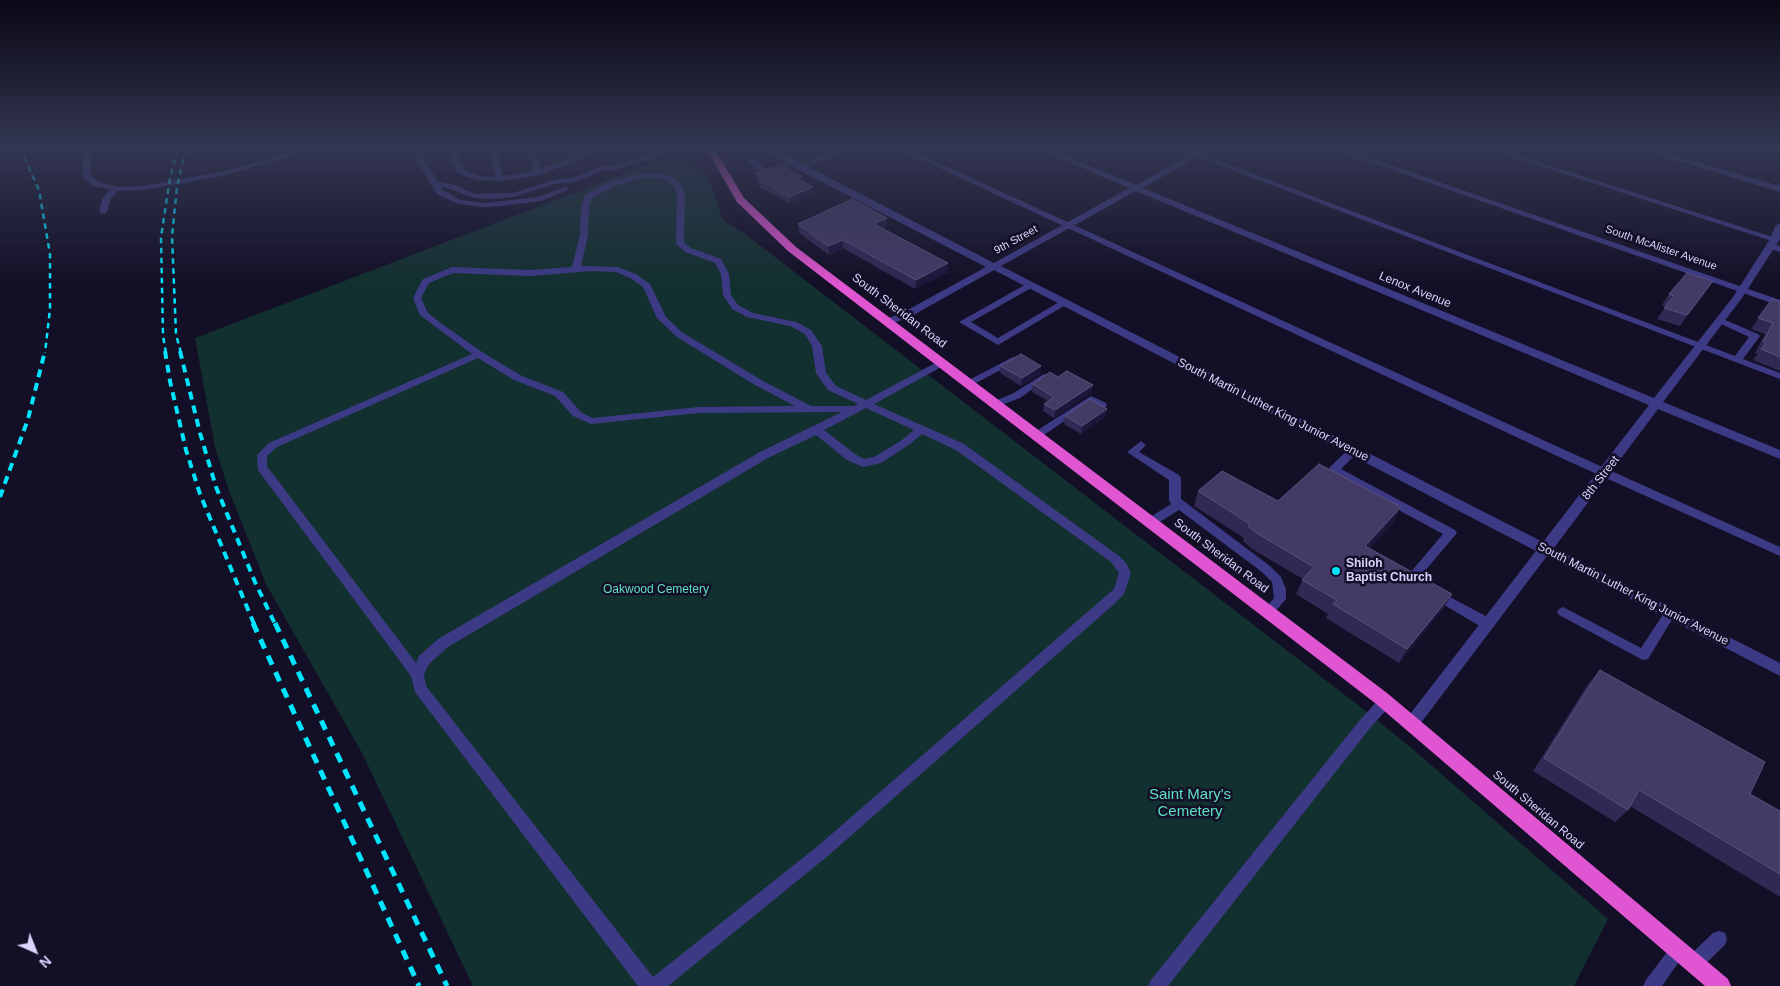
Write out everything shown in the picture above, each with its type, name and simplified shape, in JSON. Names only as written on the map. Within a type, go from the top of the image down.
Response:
[{"type":"highway","name":"South Sheridan Road","points":[[737,194],[755,216],[792,249],[1269,611],[1412,723],[1722,986]]},
{"type":"street","name":"South Martin Luther King Junior Avenue","points":[[852,194],[1780,670]]},
{"type":"street","name":"9th Street","points":[[887,322],[906,315],[1125,194]]},
{"type":"street","name":"Lenox Avenue","points":[[1151,194],[1780,455]]},
{"type":"street","name":"South McAlister Avenue","points":[[1467,194],[1780,303]]},
{"type":"street","name":"8th Street","points":[[1412,723],[1658,404],[1743,290],[1775,244],[1780,226]]},
{"type":"lane","points":[[103,212],[106,199],[111,194]]},
{"type":"lane","points":[[442,194],[458,202],[469,204],[502,204],[538,199],[551,194]]},
{"type":"lane","points":[[469,194],[489,197],[517,194]]},
{"type":"lane","points":[[527,200],[537,194]]},
{"type":"lane","points":[[576,270],[584,235],[584,207],[588,197],[594,194]]},
{"type":"lane","points":[[655,986],[832,843],[1120,591],[1125,574],[1122,566],[1115,559],[960,447],[921,429],[860,406],[842,394],[827,382],[819,365],[817,346],[808,332],[793,324],[750,315],[735,307],[730,302],[724,274],[718,260],[683,248],[680,244],[681,194]]},
{"type":"lane","points":[[1001,194],[1780,552]]},
{"type":"lane","points":[[1301,194],[1780,376]]},
{"type":"lane","points":[[1626,194],[1775,244]]},
{"type":"lane","points":[[809,409],[759,383],[670,326],[662,318],[647,286],[641,280],[616,270],[592,268],[530,273],[464,269],[442,273],[426,282],[417,298],[425,315],[479,354],[526,382],[559,394],[577,414],[591,421],[699,410],[809,409],[860,406]]},
{"type":"lane","points":[[1030,285],[964,322],[998,342],[1064,303]]},
{"type":"lane","points":[[1720,321],[1754,336],[1737,360]]},
{"type":"lane","points":[[479,354],[273,445],[262,454],[262,467],[417,674],[420,688],[650,986]]},
{"type":"lane","points":[[968,383],[1014,360]]},
{"type":"lane","points":[[417,674],[424,660],[444,643],[764,455],[817,430],[942,363]]},
{"type":"lane","points":[[996,404],[1016,396],[1049,373]]},
{"type":"lane","points":[[1037,434],[1091,399],[1102,405]]},
{"type":"lane","points":[[817,430],[851,457],[863,463],[876,460],[906,442],[921,429]]},
{"type":"lane","points":[[1141,445],[1132,452],[1175,478],[1175,501],[1266,569],[1277,580],[1280,589],[1280,599],[1269,611]]},
{"type":"lane","points":[[1354,451],[1334,470],[1451,533],[1410,580],[1488,624]]},
{"type":"lane","points":[[1151,522],[1180,504]]},
{"type":"lane","points":[[1563,612],[1643,655],[1670,614]]},
{"type":"lane","points":[[1157,986],[1365,724],[1385,702]]},
{"type":"lane","points":[[1694,963],[1719,939]]},
{"type":"lane","points":[[1652,986],[1679,950]]},
{"type":"green space","name":"Oakwood Cemetery","points":[[572,194],[714,194],[723,220],[745,234],[1358,705],[1415,751],[1608,919],[1574,986],[473,986],[363,755],[266,584],[229,491],[215,447],[195,338]]},
{"type":"building","points":[[784,194],[796,194],[789,197]]},
{"type":"building","points":[[852,199],[887,218],[874,224],[948,263],[916,280],[843,240],[828,246],[798,224]]},
{"type":"building","points":[[1687,273],[1713,281],[1687,315],[1664,308],[1674,296],[1669,294]]},
{"type":"building","points":[[1772,299],[1780,302],[1780,357],[1761,349],[1766,343],[1763,342],[1773,323],[1758,318]]},
{"type":"building","points":[[1021,354],[1041,366],[1022,378],[1000,366]]},
{"type":"building","points":[[1067,371],[1093,385],[1055,410],[1044,404],[1054,397],[1033,384],[1050,372],[1058,377]]},
{"type":"building","points":[[1090,399],[1107,409],[1082,426],[1065,416]]},
{"type":"building","name":"Shiloh Baptist Church","points":[[1319,464],[1401,507],[1365,546],[1452,594],[1407,649],[1333,604],[1337,600],[1302,580],[1314,567],[1258,534],[1248,526],[1250,524],[1198,491],[1222,471],[1278,501]]},
{"type":"building","points":[[1600,670],[1765,762],[1750,794],[1780,811],[1780,874],[1639,790],[1628,810],[1544,758]]},
{"type":"railway","points":[[40,194],[50,254],[50,309],[45,353]]},
{"type":"railway","points":[[166,353],[163,336],[161,237],[168,194]]},
{"type":"railway","points":[[176,194],[172,236],[176,334],[181,353]]},
{"type":"railway","points":[[0,497],[28,419],[45,351]]},
{"type":"railway","points":[[165,351],[186,450],[200,494],[254,624]]},
{"type":"railway","points":[[180,351],[200,433],[216,487],[255,582],[275,624]]},
{"type":"railway","points":[[253,623],[419,986]]},
{"type":"railway","points":[[275,623],[447,986]]},
{"type":"place","name":"Shiloh Baptist Church","points":[[1336,571]]},
{"type":"park label","name":"Saint Mary's Cemetery","points":[[1190,804]]}]
